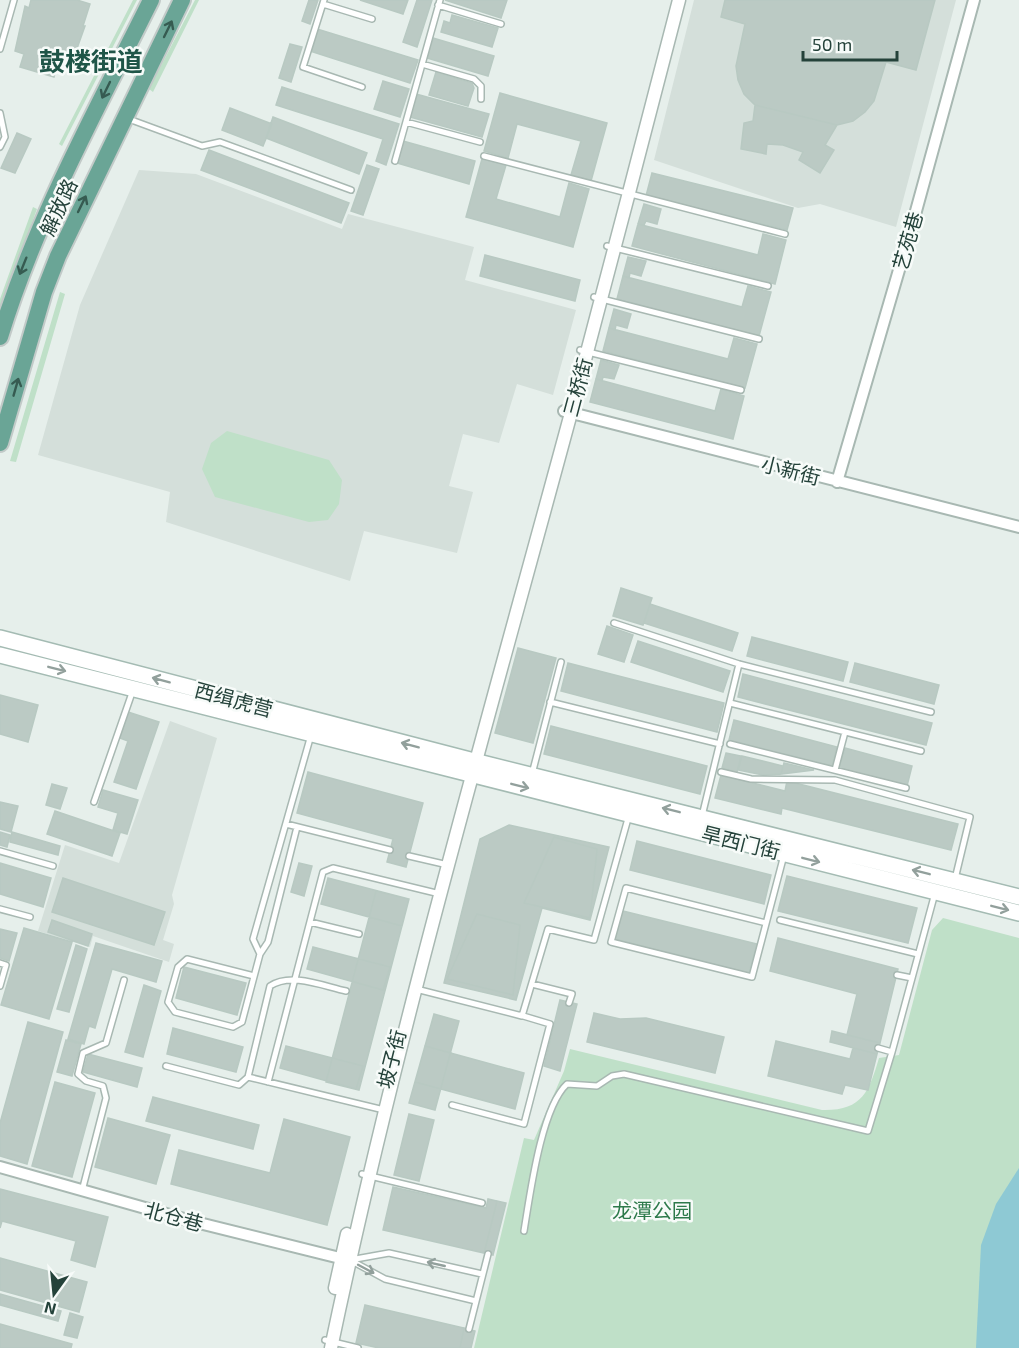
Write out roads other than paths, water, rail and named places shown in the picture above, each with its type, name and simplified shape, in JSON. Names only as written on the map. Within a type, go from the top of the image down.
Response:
[{"type":"main road","name":"解放路","points":[[0,337],[18,278],[51,200],[151,0]]},
{"type":"main road","name":"解放路","points":[[0,443],[44,292],[78,211],[182,0]]},
{"type":"main road","name":"西缉虎营","points":[[0,638],[469,766]]},
{"type":"main road","name":"西缉虎营","points":[[0,655],[311,733],[469,766]]},
{"type":"main road","name":"旱西门街","points":[[469,766],[531,776],[1019,897]]},
{"type":"main road","name":"旱西门街","points":[[469,766],[629,814],[1019,913]]},
{"type":"street","name":"三桥街","points":[[624,194],[670,0]]},
{"type":"street","name":"三桥街","points":[[469,766],[679,0]]},
{"type":"street","name":"艺苑巷","points":[[837,482],[914,222],[974,0]]},
{"type":"street","name":"小新街","points":[[567,412],[1019,527]]},
{"type":"street","name":"坡子街","points":[[328,1344],[345,1259],[469,766]]},
{"type":"street","name":"坡子街","points":[[382,1110],[416,989],[437,893]]},
{"type":"street","name":"北仓巷","points":[[0,1167],[82,1191],[345,1259]]},
{"type":"lane","points":[[0,49],[14,0]]},
{"type":"lane","points":[[362,87],[303,67],[323,2],[372,19]]},
{"type":"lane","points":[[395,161],[439,2],[501,24]]},
{"type":"lane","points":[[0,19],[8,21]]},
{"type":"lane","points":[[422,64],[474,79],[481,86],[481,99]]},
{"type":"lane","points":[[0,113],[5,136],[0,147]]},
{"type":"lane","points":[[124,118],[202,146],[220,142],[351,190]]},
{"type":"lane","points":[[406,122],[480,142]]},
{"type":"lane","points":[[484,156],[785,234]]},
{"type":"lane","points":[[610,247],[768,286]]},
{"type":"lane","points":[[597,298],[759,339]]},
{"type":"lane","points":[[583,351],[741,390]]},
{"type":"lane","points":[[614,623],[739,664],[931,712]]},
{"type":"lane","points":[[531,776],[561,662]]},
{"type":"lane","points":[[701,818],[739,664]]},
{"type":"lane","points":[[94,801],[133,688]]},
{"type":"lane","points":[[550,702],[720,744]]},
{"type":"lane","points":[[730,703],[921,751]]},
{"type":"lane","points":[[835,770],[845,732]]},
{"type":"lane","points":[[260,954],[253,939],[311,733]]},
{"type":"lane","points":[[730,744],[906,788]]},
{"type":"lane","points":[[721,772],[751,780],[834,780],[970,817],[954,881]]},
{"type":"lane","points":[[520,1016],[522,1016],[548,929],[594,940],[629,814]]},
{"type":"lane","points":[[286,824],[390,850]]},
{"type":"lane","points":[[254,976],[187,959],[178,966],[168,1002],[176,1012],[233,1027],[242,1022],[260,954],[268,942],[297,827]]},
{"type":"lane","points":[[0,851],[53,866]]},
{"type":"lane","points":[[766,923],[626,888],[611,942],[752,977],[785,853]]},
{"type":"lane","points":[[409,856],[444,864]]},
{"type":"lane","points":[[268,1082],[323,872],[333,868],[437,893]]},
{"type":"lane","points":[[524,1231],[542,1139],[560,1090],[567,1084],[597,1086],[612,1076],[624,1074],[868,1131],[935,892]]},
{"type":"lane","points":[[0,909],[30,917]]},
{"type":"lane","points":[[780,920],[918,954]]},
{"type":"lane","points":[[310,922],[359,934]]},
{"type":"lane","points":[[0,963],[6,964],[0,986]]},
{"type":"lane","points":[[897,975],[912,978]]},
{"type":"lane","points":[[82,1191],[106,1098],[103,1086],[86,1081],[78,1074],[83,1053],[106,1043],[124,980]]},
{"type":"lane","points":[[166,1066],[239,1085],[248,1077],[270,986],[279,980],[295,980],[346,991]]},
{"type":"lane","points":[[532,984],[572,994],[569,1003]]},
{"type":"lane","points":[[416,989],[550,1024],[524,1124],[452,1106]]},
{"type":"lane","points":[[878,1048],[892,1052]]},
{"type":"lane","points":[[248,1077],[382,1110]]},
{"type":"lane","points":[[366,1175],[482,1203]]},
{"type":"lane","points":[[345,1259],[389,1253],[482,1274]]},
{"type":"lane","points":[[469,1329],[488,1254]]},
{"type":"lane","points":[[345,1259],[385,1279],[476,1301]]},
{"type":"lane","points":[[328,1344],[358,1348]]},
{"type":"water","points":[[1019,1168],[1019,1348],[976,1348],[981,1245],[996,1204]]},
{"type":"district","name":"鼓楼街道","points":[[91,60]]},
{"type":"park label","name":"龙潭公园","points":[[652,1210]]}]
